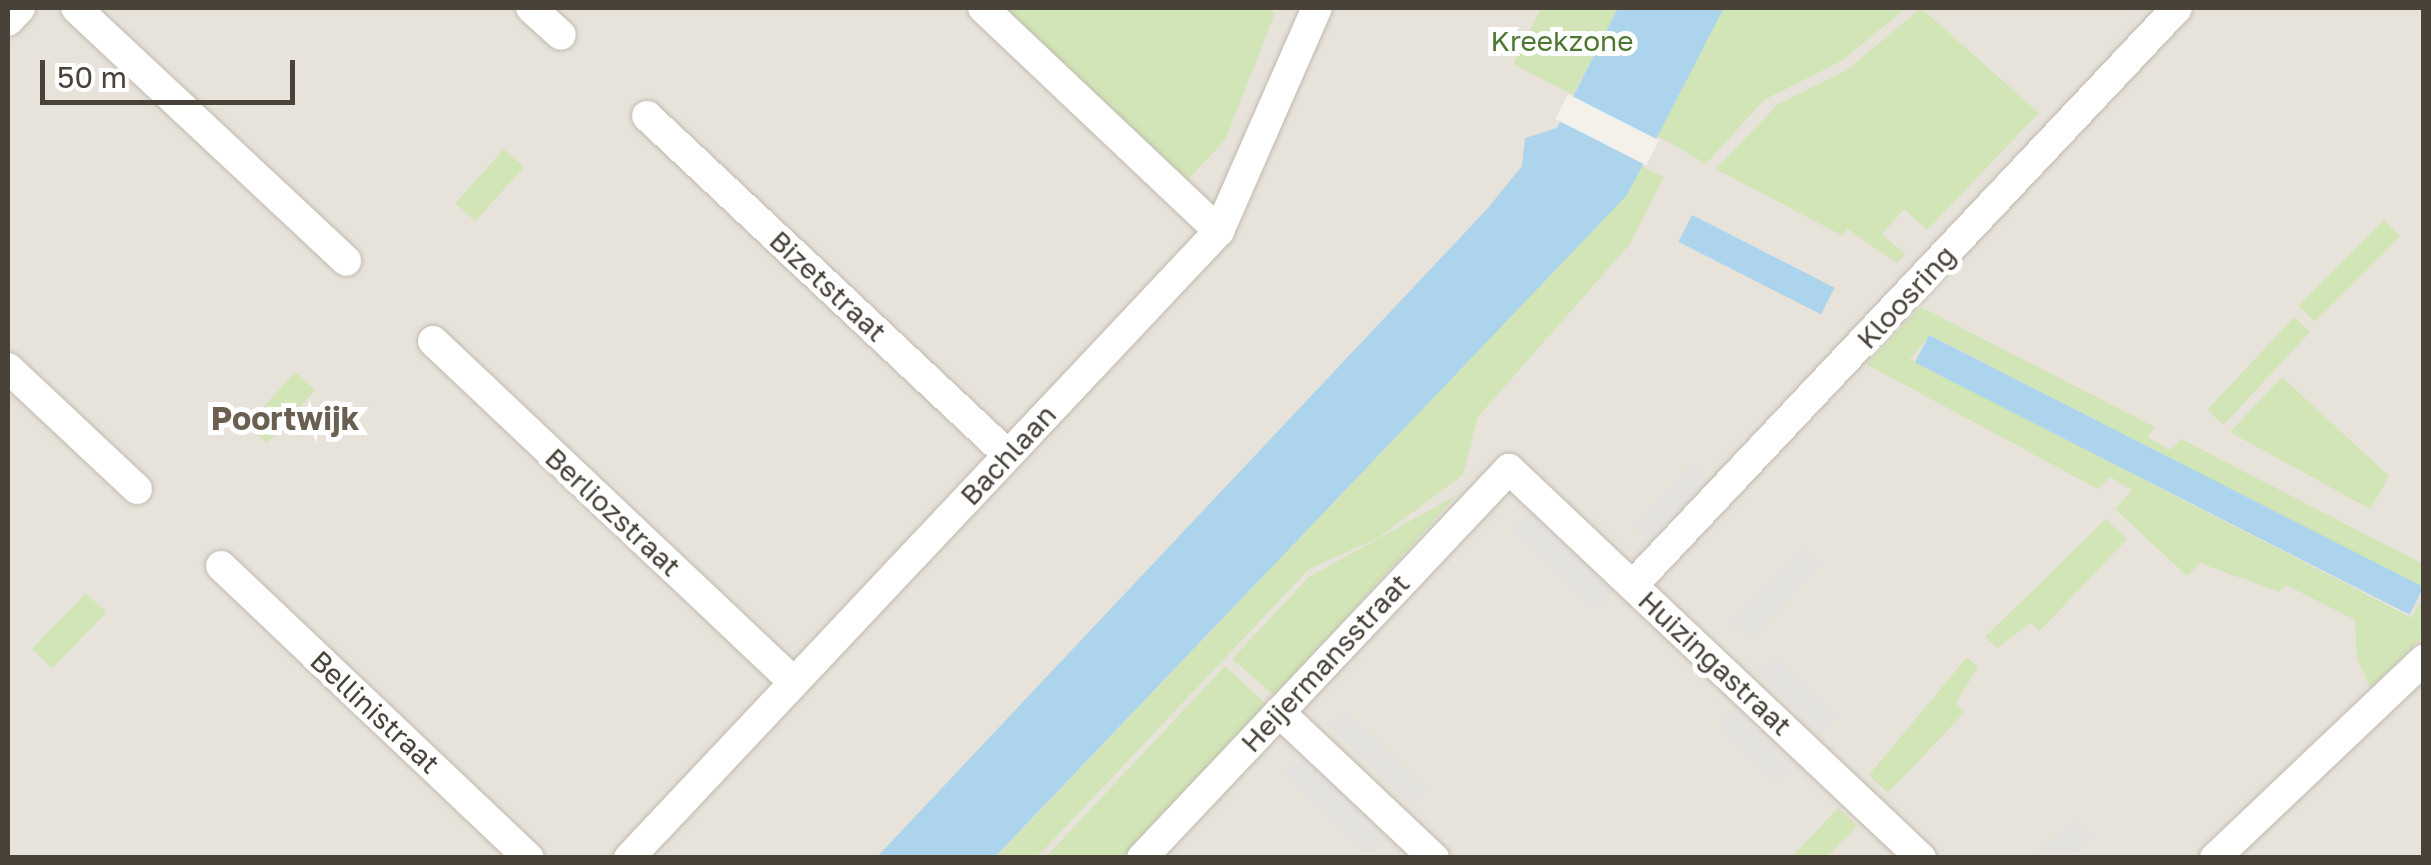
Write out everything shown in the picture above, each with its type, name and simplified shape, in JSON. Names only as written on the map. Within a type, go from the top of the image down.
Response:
[{"type":"street","points":[[8,21],[20,8]]},
{"type":"street","points":[[76,8],[346,261]]},
{"type":"street","points":[[531,8],[561,35]]},
{"type":"street","points":[[983,8],[1219,230]]},
{"type":"street","name":"Bachlaan","points":[[628,858],[1219,230],[1317,8]]},
{"type":"street","name":"Kloosring","points":[[1633,585],[2177,8]]},
{"type":"street","name":"Bizetstraat","points":[[647,116],[1008,455]]},
{"type":"street","name":"Berliozstraat","points":[[433,341],[794,682]]},
{"type":"street","points":[[8,368],[137,489]]},
{"type":"street","name":"Huizingastraat","points":[[1509,468],[1920,858]]},
{"type":"street","name":"Heijermansstraat","points":[[1142,858],[1509,468]]},
{"type":"street","name":"Bellinistraat","points":[[221,566],[529,858]]},
{"type":"street","points":[[2215,858],[2424,660]]},
{"type":"street","points":[[1279,712],[1434,858]]},
{"type":"shaded area","points":[[8,8],[2423,8],[2423,857],[8,857]]},
{"type":"shaded area","points":[[1693,463],[1708,477],[1649,541],[1634,527]]},
{"type":"shaded area","points":[[1529,513],[1612,594],[1596,611],[1512,530]]},
{"type":"shaded area","points":[[1804,545],[1823,563],[1750,641],[1731,623]]},
{"type":"shaded area","points":[[1775,657],[1838,717],[1821,735],[1758,674]]},
{"type":"shaded area","points":[[1344,709],[1427,790],[1411,806],[1328,726]]},
{"type":"shaded area","points":[[1734,709],[1792,765],[1776,783],[1717,726]]},
{"type":"shaded area","points":[[1300,756],[1383,837],[1367,854],[1283,773]]},
{"type":"shaded area","points":[[2075,818],[2093,837],[2070,857],[2033,857]]},
{"type":"green space","points":[[999,8],[1267,8],[1275,13],[1225,140],[1187,181]]},
{"type":"green space","name":"Kreekzone","points":[[1541,8],[1618,8],[1573,95],[1513,64]]},
{"type":"green space","points":[[1724,8],[1906,8],[1843,60],[1764,100],[1706,164],[1656,135]]},
{"type":"green space","points":[[1921,8],[2039,113],[1927,230],[1904,209],[1882,234],[1905,254],[1897,263],[1847,229],[1843,236],[1716,169],[1778,104],[1847,70]]},
{"type":"green space","points":[[504,149],[524,167],[475,221],[455,203]]},
{"type":"green space","points":[[1640,165],[1664,177],[1629,245],[1478,417],[1463,475],[1378,538],[1309,569],[1037,857],[995,858],[1629,192]]},
{"type":"green space","points":[[2384,220],[2400,236],[2315,322],[2298,306]]},
{"type":"green space","points":[[1921,307],[2155,427],[2147,437],[2171,450],[2181,439],[2423,564],[2423,588],[1930,335],[1910,359],[2412,618],[2423,597],[2423,636],[2371,688],[2357,659],[2355,620],[2286,585],[2279,592],[2200,563],[2187,576],[2115,509],[2132,490],[2110,477],[2098,489],[1866,364]]},
{"type":"green space","points":[[2294,317],[2310,332],[2223,425],[2207,410]]},
{"type":"green space","points":[[295,372],[315,390],[267,444],[247,426]]},
{"type":"green space","points":[[2282,377],[2389,476],[2370,509],[2230,432]]},
{"type":"green space","points":[[1457,495],[1275,696],[1232,659],[1309,577]]},
{"type":"green space","points":[[2106,519],[2127,539],[2040,631],[2031,623],[1997,648],[1985,637]]},
{"type":"green space","points":[[86,593],[106,612],[52,669],[32,649]]},
{"type":"green space","points":[[1967,657],[1978,667],[1956,703],[1965,712],[1888,793],[1869,775]]},
{"type":"green space","points":[[1225,666],[1266,704],[1245,729],[1123,857],[1045,858]]},
{"type":"green space","points":[[1838,808],[1857,826],[1827,857],[1792,857]]},
{"type":"water","points":[[1618,8],[1724,8],[1627,195],[995,857],[876,858],[1488,208],[1522,166],[1525,138],[1557,128]]},
{"type":"water","points":[[1692,215],[1835,288],[1821,314],[1678,242]]},
{"type":"water","points":[[1929,335],[2424,587],[2409,615],[1915,363]]},
{"type":"pier","points":[[1568,94],[1659,140],[1646,165],[1555,119]]},
{"type":"district","name":"Poortwijk","points":[[285,418]]}]
